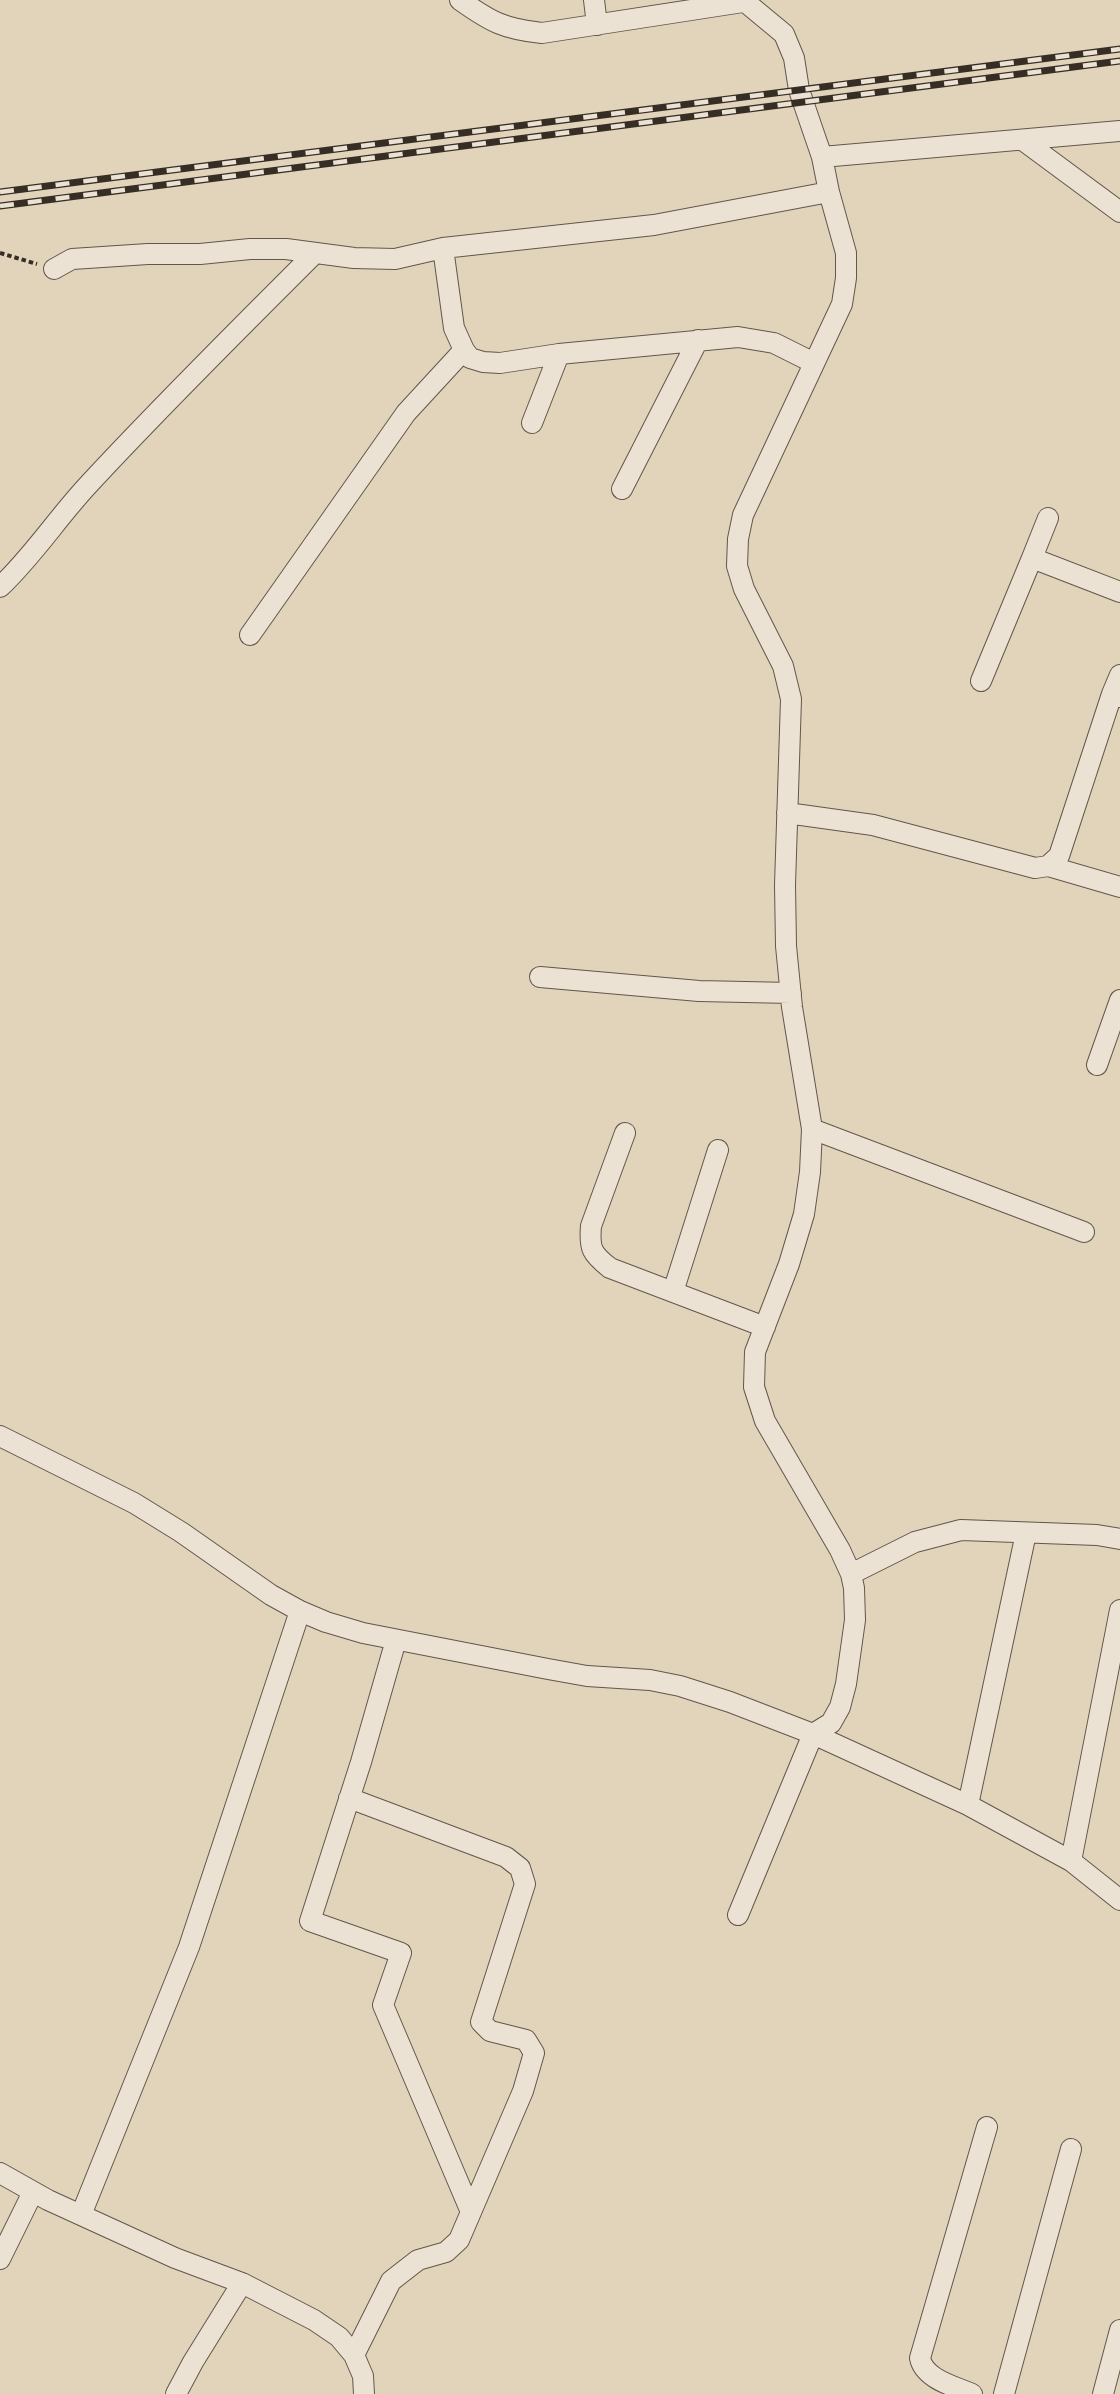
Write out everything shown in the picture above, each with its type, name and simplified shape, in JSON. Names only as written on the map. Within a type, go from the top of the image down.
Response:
[{"type":"street","points":[[460,0],[490,21],[515,30],[542,33],[743,1],[784,34],[794,58],[799,90],[822,157],[846,254],[846,278],[842,304],[743,515],[738,539],[737,566],[744,589],[783,666],[791,699],[786,936],[790,993],[812,1129],[810,1172],[804,1214],[789,1264],[755,1352],[754,1387],[765,1421],[840,1550],[851,1574],[855,1620],[846,1684],[840,1707],[831,1723],[813,1734],[738,1914]]},
{"type":"street","points":[[594,0],[597,25]]},
{"type":"street","points":[[822,157],[1120,131]]},
{"type":"street","points":[[1024,141],[1120,212]]},
{"type":"street","points":[[54,269],[72,258],[200,254],[250,249],[286,249],[354,258],[395,259],[443,248],[654,225],[829,192]]},
{"type":"street","points":[[443,248],[454,328],[470,358],[483,362],[500,363],[560,354],[738,337],[774,343],[814,363]]},
{"type":"street","points":[[0,587],[14,574],[87,487],[131,439],[315,253]]},
{"type":"street","points":[[622,489],[699,340]]},
{"type":"street","points":[[250,635],[406,413],[464,350]]},
{"type":"street","points":[[532,423],[560,354]]},
{"type":"street","points":[[981,681],[1048,518]]},
{"type":"street","points":[[1032,558],[1120,592]]},
{"type":"street","points":[[1048,866],[1059,856],[1116,695],[1120,675]]},
{"type":"street","points":[[787,813],[873,825],[1035,868],[1048,866],[1120,887]]},
{"type":"street","points":[[540,977],[699,991],[790,993]]},
{"type":"street","points":[[1097,1065],[1120,1000]]},
{"type":"street","points":[[812,1129],[1084,1232]]},
{"type":"street","points":[[625,1133],[591,1226],[590,1242],[595,1256],[610,1268],[765,1327]]},
{"type":"street","points":[[673,1292],[718,1150]]},
{"type":"street","points":[[0,1436],[134,1503],[181,1532],[246,1579],[300,1611],[326,1622],[396,1640],[587,1676],[650,1680],[680,1686],[730,1702],[813,1734],[968,1804],[1071,1862],[1120,1900]]},
{"type":"street","points":[[851,1574],[915,1542],[961,1530],[1097,1535],[1120,1539]]},
{"type":"street","points":[[968,1804],[1026,1533]]},
{"type":"street","points":[[1071,1862],[1120,1610]]},
{"type":"street","points":[[81,2214],[189,1947],[300,1611]]},
{"type":"street","points":[[396,1640],[310,1921],[401,1953],[383,2005],[471,2212]]},
{"type":"street","points":[[349,1798],[506,1857],[520,1868],[525,1884],[481,2022],[490,2031],[526,2040],[534,2053],[523,2091],[459,2240],[446,2252],[418,2260],[391,2281],[354,2355]]},
{"type":"street","points":[[972,2394],[929,2375],[922,2367],[920,2358],[987,2127]]},
{"type":"street","points":[[1004,2394],[1071,2149]]},
{"type":"street","points":[[0,2174],[33,2192],[176,2258],[242,2283],[314,2320],[339,2337],[354,2355],[363,2376],[364,2394]]},
{"type":"street","points":[[0,2259],[33,2192]]},
{"type":"street","points":[[176,2394],[242,2283]]},
{"type":"street","points":[[1103,2394],[1120,2330]]},
{"type":"path","points":[[0,253],[54,269]]},
{"type":"railway","points":[[0,192],[1120,49]]},
{"type":"railway","points":[[0,206],[1120,61]]}]
